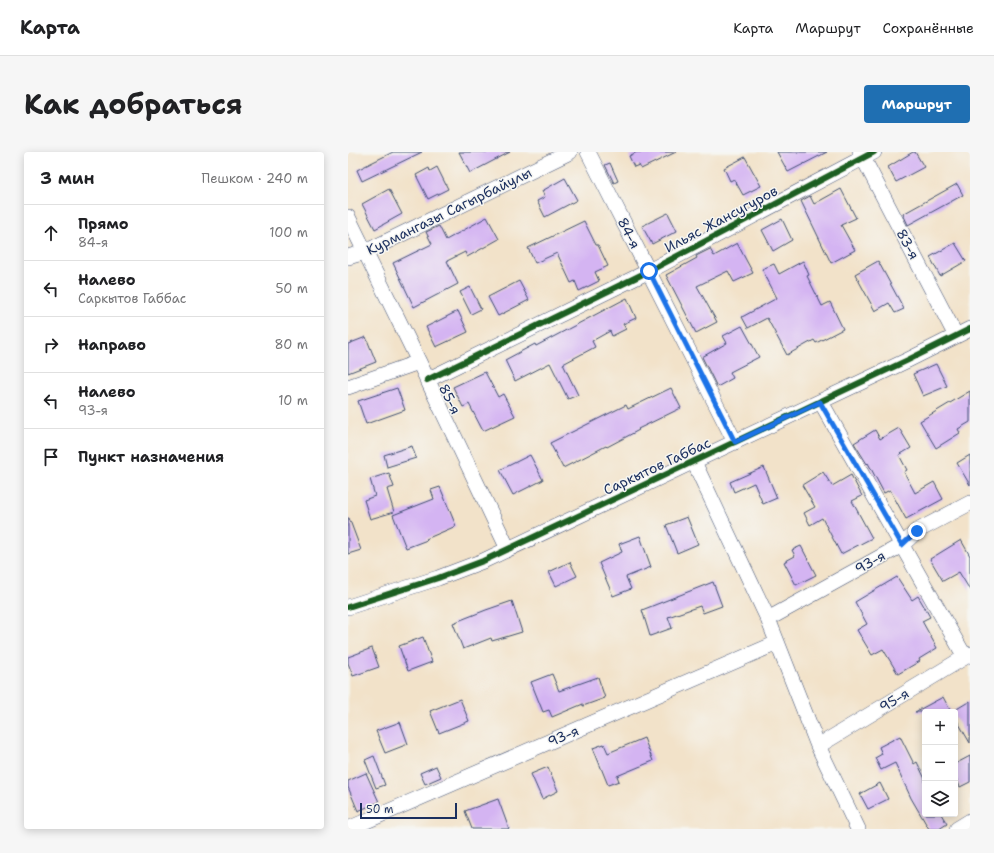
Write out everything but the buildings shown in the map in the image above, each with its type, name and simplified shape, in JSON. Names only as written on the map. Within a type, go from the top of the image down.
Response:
[{"type":"street","name":"Курмангазы Сагырбайулы","points":[[348,257],[365,252],[570,152]]},
{"type":"street","name":"84-я","points":[[588,152],[735,442]]},
{"type":"street","name":"Ильяс Жансугуров","points":[[427,380],[649,271],[865,154]]},
{"type":"street","name":"83-я","points":[[865,154],[956,336]]},
{"type":"street","name":"85-я","points":[[348,217],[508,549]]},
{"type":"street","name":"Саркытов Габбас","points":[[348,606],[438,578],[483,561],[820,402],[970,329]]},
{"type":"street","points":[[348,388],[419,362]]},
{"type":"street","points":[[820,402],[967,655]]},
{"type":"street","points":[[694,462],[768,619],[818,746],[858,829]]},
{"type":"street","name":"93-я","points":[[768,619],[902,545],[917,531],[970,503]]},
{"type":"street","name":"93-я","points":[[348,829],[778,643]]},
{"type":"street","name":"95-я","points":[[818,746],[967,655]]},
{"type":"street","points":[[957,829],[970,821]]},
{"type":"cycle path","points":[[427,380],[649,271],[874,152]]},
{"type":"cycle path","points":[[348,607],[438,578],[483,561],[908,360],[970,329]]},
{"type":"route","points":[[649,271],[735,442],[820,402],[902,545],[917,531]]}]
